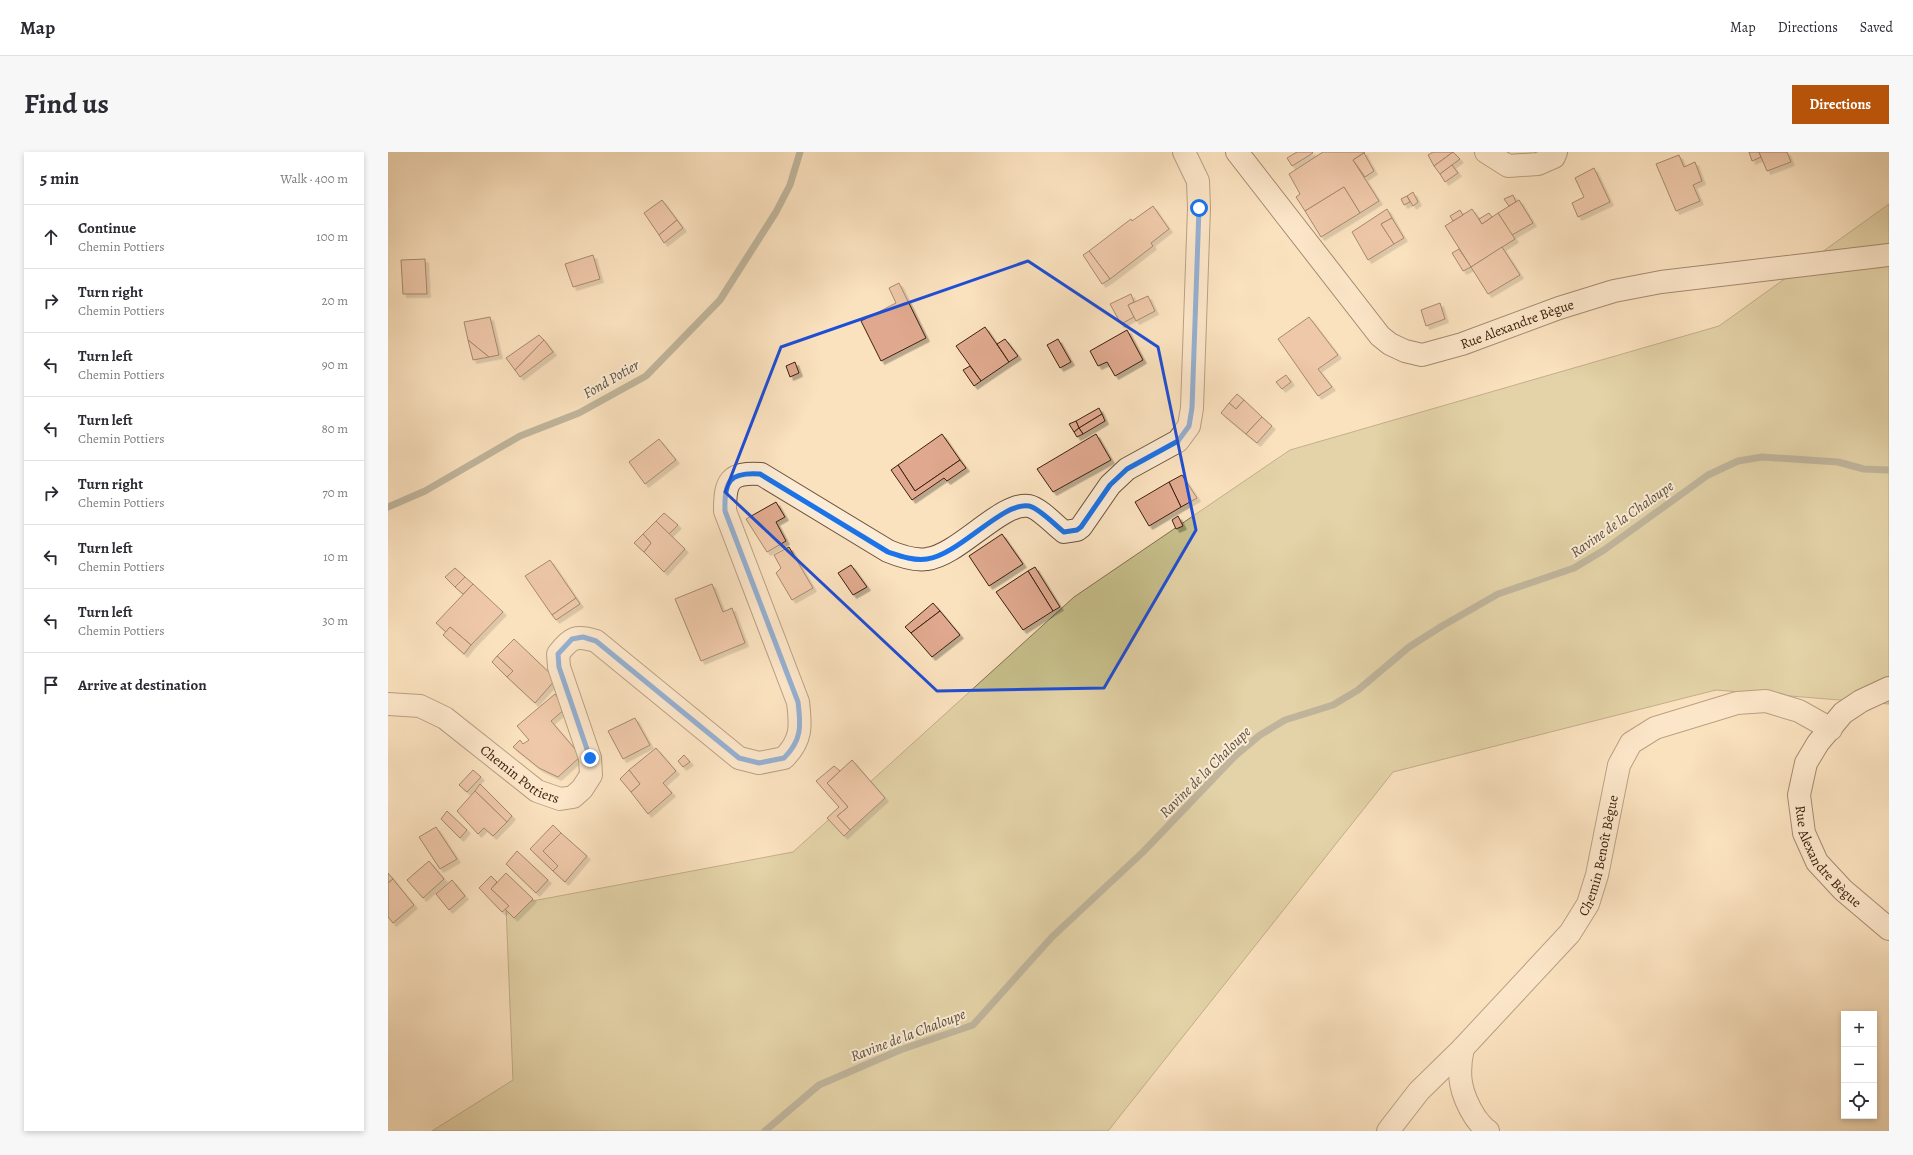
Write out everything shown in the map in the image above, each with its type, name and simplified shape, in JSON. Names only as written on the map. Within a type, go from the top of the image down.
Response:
[{"type":"street","name":"Chemin Pottiers","points":[[388,704],[420,706],[445,718],[537,791],[560,799],[573,797],[582,789],[591,775],[590,758],[559,667],[558,654],[572,639],[583,637],[596,641],[739,758],[759,763],[784,758],[798,739],[800,722],[798,702],[725,511],[725,494],[729,483],[736,476],[745,473],[760,474],[888,552],[908,558],[926,559],[946,554],[1006,512],[1022,506],[1030,506],[1035,509],[1064,532],[1077,530],[1081,527],[1110,485],[1127,469],[1178,441],[1189,426],[1192,408],[1199,208],[1198,181],[1184,152]]},
{"type":"street","points":[[1486,152],[1508,166],[1538,164],[1554,157],[1556,152]]},
{"type":"street","name":"Rue Alexandre Bègue","points":[[1241,154],[1380,336],[1390,344],[1405,351],[1422,355],[1462,344],[1559,308],[1614,291],[1661,282],[1889,255]]},
{"type":"street","name":"Rue Alexandre Bègue","points":[[1889,688],[1861,701],[1843,713],[1818,743],[1806,763],[1799,795],[1804,833],[1817,862],[1843,890],[1889,928]]},
{"type":"street","name":"Chemin Benoît Bègue","points":[[1388,1131],[1419,1091],[1463,1048],[1570,932],[1588,904],[1597,875],[1619,765],[1631,743],[1655,728],[1737,703],[1766,701],[1799,711],[1831,729]]},
{"type":"street","points":[[1463,1048],[1459,1066],[1461,1086],[1469,1108],[1483,1128],[1488,1131]]},
{"type":"highlighted area","points":[[1028,261],[1158,347],[1196,530],[1104,688],[937,691],[725,492],[781,347]]},
{"type":"shaded area","points":[[1889,204],[1889,704],[1716,690],[1393,772],[1108,1131],[432,1131],[513,1080],[506,906],[793,852],[1074,597],[1290,450],[1719,326]]},
{"type":"building","points":[[1297,152],[1313,153],[1292,166],[1287,158]]},
{"type":"building","points":[[1323,152],[1365,152],[1353,160],[1379,201],[1360,213],[1344,187],[1305,211],[1296,197],[1300,194],[1289,174]]},
{"type":"building","points":[[1433,152],[1453,152],[1434,166],[1428,155]]},
{"type":"building","points":[[1453,152],[1460,159],[1440,174],[1434,166]]},
{"type":"building","points":[[1749,152],[1759,152],[1761,157],[1752,161]]},
{"type":"building","points":[[1759,152],[1787,152],[1791,162],[1767,171]]},
{"type":"building","points":[[1364,153],[1374,171],[1365,177],[1353,160]]},
{"type":"building","points":[[1679,155],[1684,167],[1695,162],[1702,181],[1693,185],[1700,201],[1676,211],[1656,164]]},
{"type":"building","points":[[1452,165],[1458,173],[1445,182],[1440,174]]},
{"type":"building","points":[[1594,168],[1610,202],[1578,217],[1572,203],[1584,197],[1575,178]]},
{"type":"building","points":[[1344,187],[1360,213],[1321,237],[1305,211]]},
{"type":"building","points":[[1413,192],[1418,202],[1413,206],[1407,196]]},
{"type":"building","points":[[1513,195],[1516,202],[1509,206],[1504,199]]},
{"type":"building","points":[[1407,196],[1410,202],[1404,205],[1401,199]]},
{"type":"building","points":[[662,200],[677,220],[659,235],[644,213]]},
{"type":"building","points":[[1519,200],[1533,223],[1512,235],[1498,213]]},
{"type":"building","points":[[1153,206],[1169,229],[1151,243],[1153,246],[1110,279],[1089,251],[1131,219],[1132,221]]},
{"type":"building","points":[[1387,209],[1392,218],[1381,224],[1394,244],[1368,260],[1352,232]]},
{"type":"building","points":[[1472,209],[1482,224],[1498,213],[1515,239],[1471,267],[1445,226]]},
{"type":"building","points":[[1460,210],[1463,215],[1453,221],[1450,216]]},
{"type":"building","points":[[1489,213],[1492,217],[1482,224],[1479,219]]},
{"type":"building","points":[[1392,218],[1404,238],[1394,244],[1381,224]]},
{"type":"building","points":[[677,220],[683,228],[664,243],[659,235]]},
{"type":"building","points":[[1502,247],[1520,275],[1488,294],[1471,267]]},
{"type":"building","points":[[1459,249],[1471,267],[1463,271],[1452,253]]},
{"type":"building","points":[[1089,251],[1110,279],[1102,284],[1083,255]]},
{"type":"building","points":[[593,255],[600,279],[573,287],[565,264]]},
{"type":"building","points":[[425,259],[427,294],[403,294],[401,260]]},
{"type":"building","points":[[899,283],[926,338],[881,361],[861,321],[896,303],[889,288]]},
{"type":"building","points":[[1131,294],[1134,302],[1128,305],[1134,317],[1121,324],[1110,304]]},
{"type":"building","points":[[1148,296],[1155,311],[1136,321],[1128,305]]},
{"type":"building","points":[[1440,303],[1445,319],[1426,326],[1421,310]]},
{"type":"building","points":[[490,317],[499,355],[489,357],[468,340],[464,322]]},
{"type":"building","points":[[1309,317],[1338,355],[1318,369],[1332,387],[1318,396],[1278,339]]},
{"type":"building","points":[[985,327],[1009,362],[981,381],[956,346]]},
{"type":"building","points":[[1127,330],[1143,360],[1115,376],[1107,362],[1098,366],[1090,351]]},
{"type":"building","points":[[539,335],[544,340],[515,370],[506,358]]},
{"type":"building","points":[[1005,339],[1018,356],[1009,362],[997,344]]},
{"type":"building","points":[[1058,339],[1071,362],[1060,368],[1047,345]]},
{"type":"building","points":[[468,340],[489,357],[473,360]]},
{"type":"building","points":[[544,340],[553,352],[520,377],[515,370]]},
{"type":"building","points":[[795,362],[799,373],[790,377],[786,366]]},
{"type":"building","points":[[970,366],[981,381],[974,386],[963,370]]},
{"type":"building","points":[[1286,375],[1291,382],[1282,389],[1276,382]]},
{"type":"building","points":[[1237,394],[1244,400],[1236,409],[1229,403]]},
{"type":"building","points":[[1244,400],[1262,417],[1246,434],[1221,413],[1229,403],[1236,409]]},
{"type":"building","points":[[1099,408],[1102,414],[1079,428],[1076,421]]},
{"type":"building","points":[[1102,414],[1105,421],[1083,434],[1079,428]]},
{"type":"building","points":[[1262,417],[1272,426],[1257,443],[1246,434]]},
{"type":"building","points":[[1076,421],[1079,428],[1074,432],[1069,424]]},
{"type":"building","points":[[1079,428],[1083,434],[1077,437],[1074,432]]},
{"type":"building","points":[[942,434],[960,460],[915,491],[898,465]]},
{"type":"building","points":[[1096,434],[1111,460],[1053,492],[1037,469]]},
{"type":"building","points":[[659,439],[676,460],[645,484],[629,462]]},
{"type":"building","points":[[960,460],[966,468],[947,481],[944,478],[912,500],[891,470],[898,465],[915,491]]},
{"type":"building","points":[[1182,475],[1197,498],[1181,507],[1169,482]]},
{"type":"building","points":[[1169,482],[1181,507],[1149,526],[1135,502]]},
{"type":"building","points":[[776,502],[785,517],[776,522],[786,541],[767,552],[746,519]]},
{"type":"building","points":[[664,513],[678,525],[669,534],[656,521]]},
{"type":"building","points":[[1178,516],[1183,526],[1176,529],[1172,520]]},
{"type":"building","points":[[656,521],[685,549],[664,572],[644,552],[651,543],[643,534]]},
{"type":"building","points":[[643,534],[651,543],[644,552],[634,543]]},
{"type":"building","points":[[1002,534],[1023,564],[989,586],[969,556]]},
{"type":"building","points":[[789,547],[813,588],[792,600],[776,573],[781,568],[774,555]]},
{"type":"building","points":[[550,560],[576,598],[552,615],[525,576]]},
{"type":"building","points":[[851,565],[867,587],[853,595],[838,573]]},
{"type":"building","points":[[1035,567],[1060,607],[1053,611],[1028,571]]},
{"type":"building","points":[[455,568],[465,577],[455,587],[445,577]]},
{"type":"building","points":[[1028,571],[1053,611],[1023,630],[996,592]]},
{"type":"building","points":[[465,577],[473,584],[463,594],[455,587]]},
{"type":"building","points":[[473,584],[503,612],[471,645],[450,627],[446,632],[436,623]]},
{"type":"building","points":[[712,584],[723,612],[732,608],[745,643],[701,661],[675,599]]},
{"type":"building","points":[[576,598],[580,604],[556,620],[552,615]]},
{"type":"building","points":[[933,603],[940,611],[911,633],[905,627]]},
{"type":"building","points":[[940,611],[960,635],[932,657],[911,633]]},
{"type":"building","points":[[450,627],[471,645],[464,654],[443,635]]},
{"type":"building","points":[[514,639],[556,679],[535,703],[507,677],[513,671],[497,656]]},
{"type":"building","points":[[497,656],[513,671],[507,677],[492,662]]},
{"type":"building","points":[[555,694],[566,708],[551,721],[581,756],[558,777],[539,768],[513,747],[520,740],[523,744],[529,740],[517,726]]},
{"type":"building","points":[[635,718],[650,745],[623,759],[608,731]]},
{"type":"building","points":[[656,748],[676,771],[663,783],[672,793],[648,814],[631,792],[640,784],[629,770]]},
{"type":"building","points":[[684,755],[690,762],[683,767],[678,761]]},
{"type":"building","points":[[852,760],[885,798],[850,830],[837,816],[848,807],[827,783]]},
{"type":"building","points":[[834,766],[840,771],[827,783],[848,807],[837,816],[850,830],[844,836],[827,818],[839,807],[816,781]]},
{"type":"building","points":[[473,770],[481,777],[467,792],[459,785]]},
{"type":"building","points":[[629,770],[640,784],[631,792],[620,779]]},
{"type":"building","points":[[480,784],[512,816],[507,822],[475,791]]},
{"type":"building","points":[[475,791],[507,822],[493,836],[484,828],[478,834],[457,811]]},
{"type":"building","points":[[447,811],[467,830],[460,838],[441,819]]},
{"type":"building","points":[[553,825],[561,833],[543,851],[558,866],[553,871],[530,849]]},
{"type":"building","points":[[436,827],[457,859],[440,869],[419,837]]},
{"type":"building","points":[[561,833],[587,856],[565,882],[553,871],[558,866],[543,851]]},
{"type":"building","points":[[517,851],[548,880],[536,893],[506,864]]},
{"type":"building","points":[[429,861],[444,879],[423,898],[407,880]]},
{"type":"building","points":[[388,873],[393,879],[388,883]]},
{"type":"building","points":[[506,873],[533,899],[514,918],[505,909],[509,906],[491,889]]},
{"type":"building","points":[[491,876],[497,882],[491,889],[509,906],[502,912],[479,888]]},
{"type":"building","points":[[393,879],[414,905],[393,923],[388,917],[388,883]]},
{"type":"building","points":[[452,880],[465,896],[449,910],[436,894]]},
{"type":"waterway","name":"Fond Potier","points":[[388,507],[425,491],[520,436],[579,413],[646,376],[720,300],[776,212],[790,185],[800,152]]},
{"type":"waterway","name":"Ravine de la Chaloupe","points":[[765,1131],[819,1085],[900,1050],[973,1025],[1052,937],[1143,852],[1235,756],[1260,735],[1285,720],[1333,705],[1358,690],[1409,647],[1442,626],[1498,594],[1574,568],[1604,550],[1708,475],[1738,461],[1762,457],[1838,462],[1864,469],[1889,470]]},
{"type":"route","points":[[590,758],[559,667],[558,654],[564,645],[572,639],[583,637],[596,641],[739,758],[759,763],[784,758],[790,752],[798,739],[800,722],[798,702],[725,511],[725,494],[729,483],[736,476],[745,473],[760,474],[888,552],[908,558],[926,559],[946,554],[1006,512],[1022,506],[1030,506],[1035,509],[1064,532],[1077,530],[1081,527],[1110,485],[1127,469],[1178,441],[1189,426],[1192,408],[1199,208]]}]
